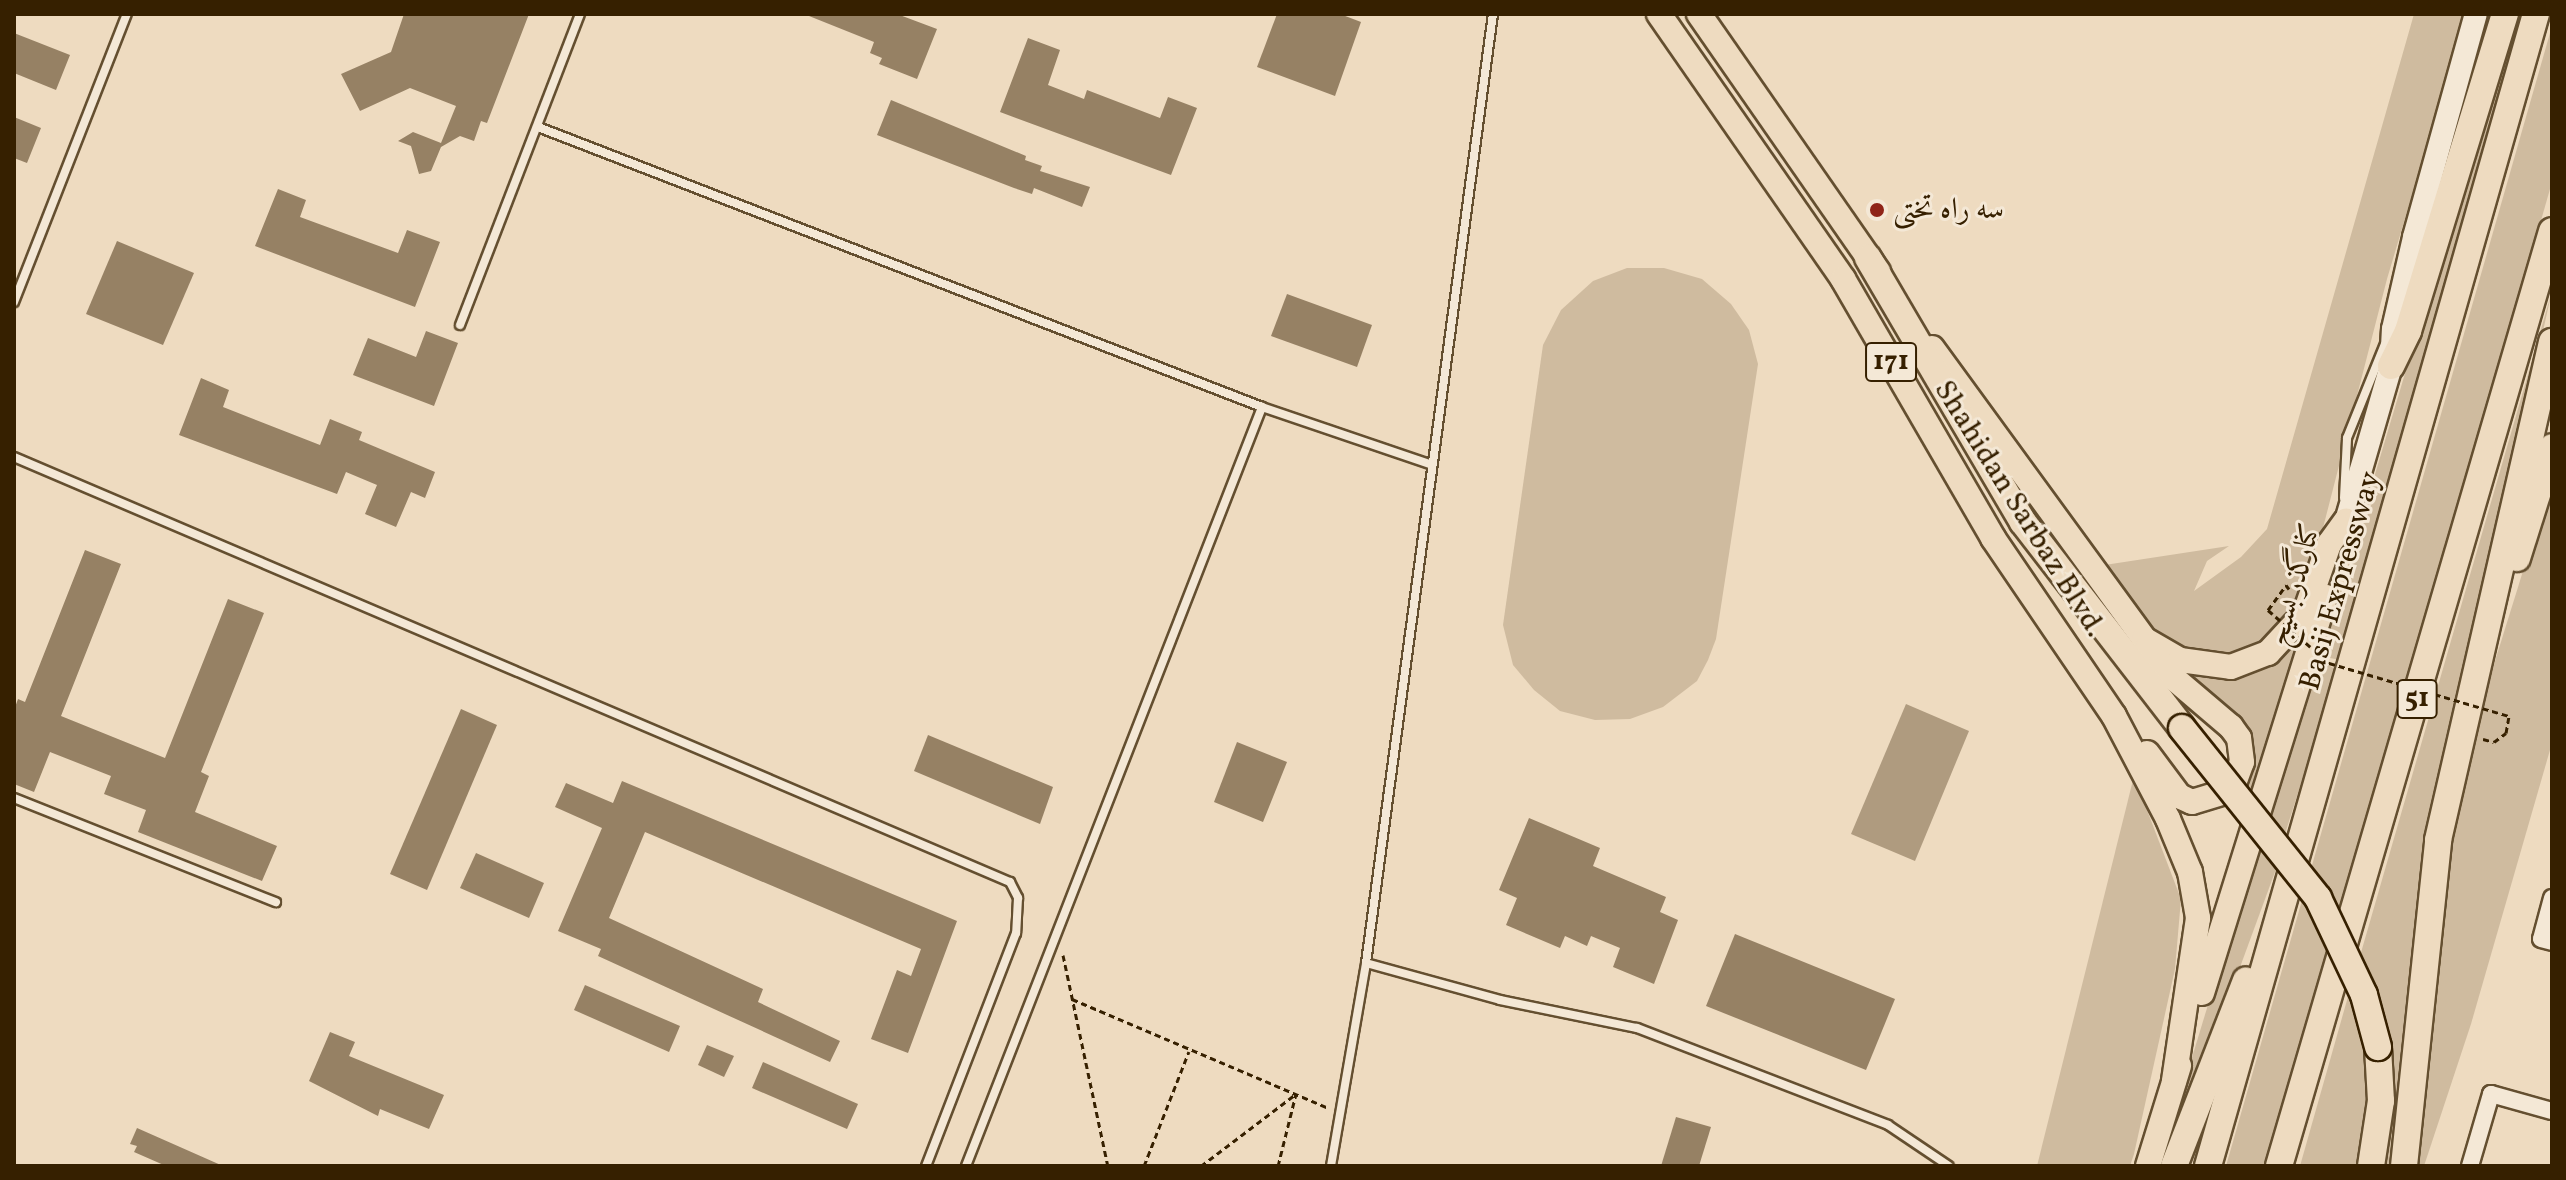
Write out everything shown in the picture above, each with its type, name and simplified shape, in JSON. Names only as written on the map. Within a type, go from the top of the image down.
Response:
[{"type":"highway","points":[[2391,366],[2412,317],[2505,14]]},
{"type":"highway","name":"Basij Expressway","points":[[2208,1166],[2536,14]]},
{"type":"highway","name":"51","points":[[2279,1166],[2552,231]]},
{"type":"highway","points":[[1868,258],[2023,522],[2318,898],[2364,995],[2378,1047],[2381,1101],[2371,1166]]},
{"type":"highway","points":[[2404,1166],[2429,891],[2552,342]]},
{"type":"highway","points":[[2480,668],[2552,447]]},
{"type":"highway","points":[[2174,1166],[2287,890]]},
{"type":"main road","name":"Shahidan Sarbaz Blvd.","points":[[1659,14],[1843,279],[1993,538],[2114,716],[2185,855],[2196,903],[2197,951],[2174,1081]]},
{"type":"main road","name":"Shahidan Sarbaz Blvd.","points":[[1699,14],[1868,258],[2144,639],[2180,660],[2214,668],[2268,653],[2305,613],[2329,544],[2346,521]]},
{"type":"main road","name":"کنارگذر بسیج","points":[[2148,1166],[2391,366],[2393,329],[2476,14]]},
{"type":"main road","points":[[2114,716],[2179,796],[2204,802],[2235,781],[2242,762],[2239,738],[2221,716],[2170,675],[2144,639]]},
{"type":"street","points":[[2546,941],[2552,898]]},
{"type":"street","points":[[2470,1166],[2491,1094],[2552,1111]]},
{"type":"lane","points":[[14,302],[127,14]]},
{"type":"lane","points":[[460,325],[580,14]]},
{"type":"lane","points":[[1331,1166],[1366,963],[1493,14]]},
{"type":"lane","points":[[538,127],[1262,407],[1432,465]]},
{"type":"lane","points":[[2346,521],[2347,438],[2377,358],[2393,329]]},
{"type":"lane","points":[[966,1166],[1262,407]]},
{"type":"lane","points":[[14,457],[1010,882],[1020,914],[1016,933],[926,1166]]},
{"type":"lane","points":[[14,798],[276,902]]},
{"type":"lane","points":[[1366,963],[1500,1000],[1637,1028],[1888,1125],[1949,1166]]},
{"type":"path","points":[[2286,585],[2268,610],[2329,663],[2509,716],[2506,733],[2494,742]]},
{"type":"path","points":[[1058,931],[1108,1166]]},
{"type":"path","points":[[1072,999],[1340,1113]]},
{"type":"path","points":[[1144,1166],[1190,1049]]},
{"type":"path","points":[[1201,1166],[1296,1094]]},
{"type":"path","points":[[1278,1166],[1296,1094]]},
{"type":"shaded area","points":[[2414,14],[2466,14],[2387,279],[2306,594],[2254,652],[2208,659],[2152,636],[2098,566],[2229,546],[2207,561],[2194,591],[2241,557],[2267,529]]},
{"type":"shaded area","points":[[2512,14],[2525,14],[2340,660],[2330,658],[2323,649]]},
{"type":"shaded area","points":[[2552,26],[2552,182],[2483,424],[2267,1166],[2226,1166]]},
{"type":"shaded area","points":[[1627,268],[1664,268],[1702,279],[1731,304],[1749,330],[1758,364],[1716,639],[1708,660],[1697,681],[1663,707],[1630,719],[1595,720],[1560,711],[1534,690],[1513,665],[1503,625],[1543,345],[1561,310],[1593,281]]},
{"type":"shaded area","points":[[2552,291],[2431,827],[2413,950],[2395,1166],[2382,1166],[2372,986],[2360,956]]},
{"type":"shaded area","points":[[2552,478],[2552,743],[2471,1024],[2424,1166],[2414,1166],[2448,846],[2495,661]]},
{"type":"shaded area","points":[[2294,638],[2303,647],[2253,797],[2244,786],[2252,760],[2175,674]]},
{"type":"shaded area","points":[[2314,657],[2337,670],[2284,837],[2266,814]]},
{"type":"shaded area","points":[[1906,704],[1969,731],[1915,861],[1851,834]]},
{"type":"shaded area","points":[[2134,776],[2181,899],[2175,969],[2134,1154],[2130,1166],[2037,1166]]},
{"type":"shaded area","points":[[2259,837],[2279,861],[2167,1166],[2159,1166]]},
{"type":"shaded area","points":[[2351,986],[2364,1026],[2372,1099],[2361,1166],[2300,1166]]},
{"type":"building","points":[[404,14],[529,14],[487,123],[481,121],[474,141],[460,136],[441,147],[431,171],[419,174],[411,146],[398,141],[413,132],[441,143],[456,106],[410,88],[360,111],[341,74],[391,52]]},
{"type":"building","points":[[804,14],[897,14],[937,29],[917,79],[879,64],[882,58],[870,53],[874,42]]},
{"type":"building","points":[[1277,14],[1340,14],[1361,22],[1335,96],[1257,67]]},
{"type":"building","points":[[14,33],[70,55],[56,90],[14,73]]},
{"type":"building","points":[[1028,38],[1060,50],[1048,85],[1084,99],[1087,90],[1160,118],[1168,97],[1197,108],[1171,175],[1000,112]]},
{"type":"building","points":[[891,100],[1026,156],[1025,160],[1042,166],[1040,171],[1090,187],[1082,207],[1034,188],[1032,194],[1014,188],[877,135]]},
{"type":"building","points":[[14,117],[41,128],[27,163],[14,158]]},
{"type":"building","points":[[278,189],[306,200],[300,217],[398,253],[407,230],[440,242],[415,307],[255,246]]},
{"type":"building","points":[[117,241],[194,273],[163,345],[86,314]]},
{"type":"building","points":[[1287,294],[1372,325],[1357,367],[1271,336]]},
{"type":"building","points":[[426,331],[458,343],[434,406],[353,375],[368,338],[416,357]]},
{"type":"building","points":[[201,378],[229,390],[223,407],[320,445],[330,419],[362,432],[359,440],[435,472],[425,498],[411,492],[396,527],[365,514],[377,485],[346,472],[337,494],[179,435]]},
{"type":"building","points":[[85,550],[121,564],[61,716],[165,758],[228,599],[264,613],[201,772],[209,776],[195,812],[277,846],[262,881],[138,832],[146,810],[104,794],[111,776],[50,752],[34,792],[14,784],[14,710],[18,699],[25,702]]},
{"type":"building","points":[[461,709],[497,725],[427,890],[390,874]]},
{"type":"building","points":[[928,735],[1053,787],[1040,824],[914,771]]},
{"type":"building","points":[[1237,742],[1287,762],[1263,822],[1214,802]]},
{"type":"building","points":[[622,781],[957,921],[908,1053],[871,1039],[897,970],[911,976],[921,949],[645,832],[609,918],[763,989],[758,1002],[840,1041],[830,1062],[598,956],[601,949],[558,931],[602,828],[555,807],[566,783],[613,803]]},
{"type":"building","points":[[1529,818],[1600,848],[1593,866],[1666,897],[1660,912],[1678,920],[1654,984],[1613,967],[1620,948],[1591,936],[1587,946],[1565,936],[1560,948],[1506,925],[1517,898],[1499,890]]},
{"type":"building","points":[[476,853],[544,883],[529,918],[460,888]]},
{"type":"building","points":[[1735,934],[1895,999],[1866,1070],[1706,1006]]},
{"type":"building","points":[[585,985],[680,1026],[669,1052],[574,1010]]},
{"type":"building","points":[[330,1032],[355,1042],[349,1056],[444,1095],[429,1129],[380,1109],[378,1116],[309,1081]]},
{"type":"building","points":[[707,1045],[734,1056],[724,1077],[698,1065]]},
{"type":"building","points":[[763,1062],[858,1104],[847,1129],[752,1088]]},
{"type":"building","points":[[1676,1117],[1711,1127],[1699,1166],[1661,1166]]},
{"type":"building","points":[[137,1128],[223,1166],[166,1166],[134,1152],[137,1146],[130,1144]]},
{"type":"place","name":"سه راه تختی","points":[[1877,210]]}]
